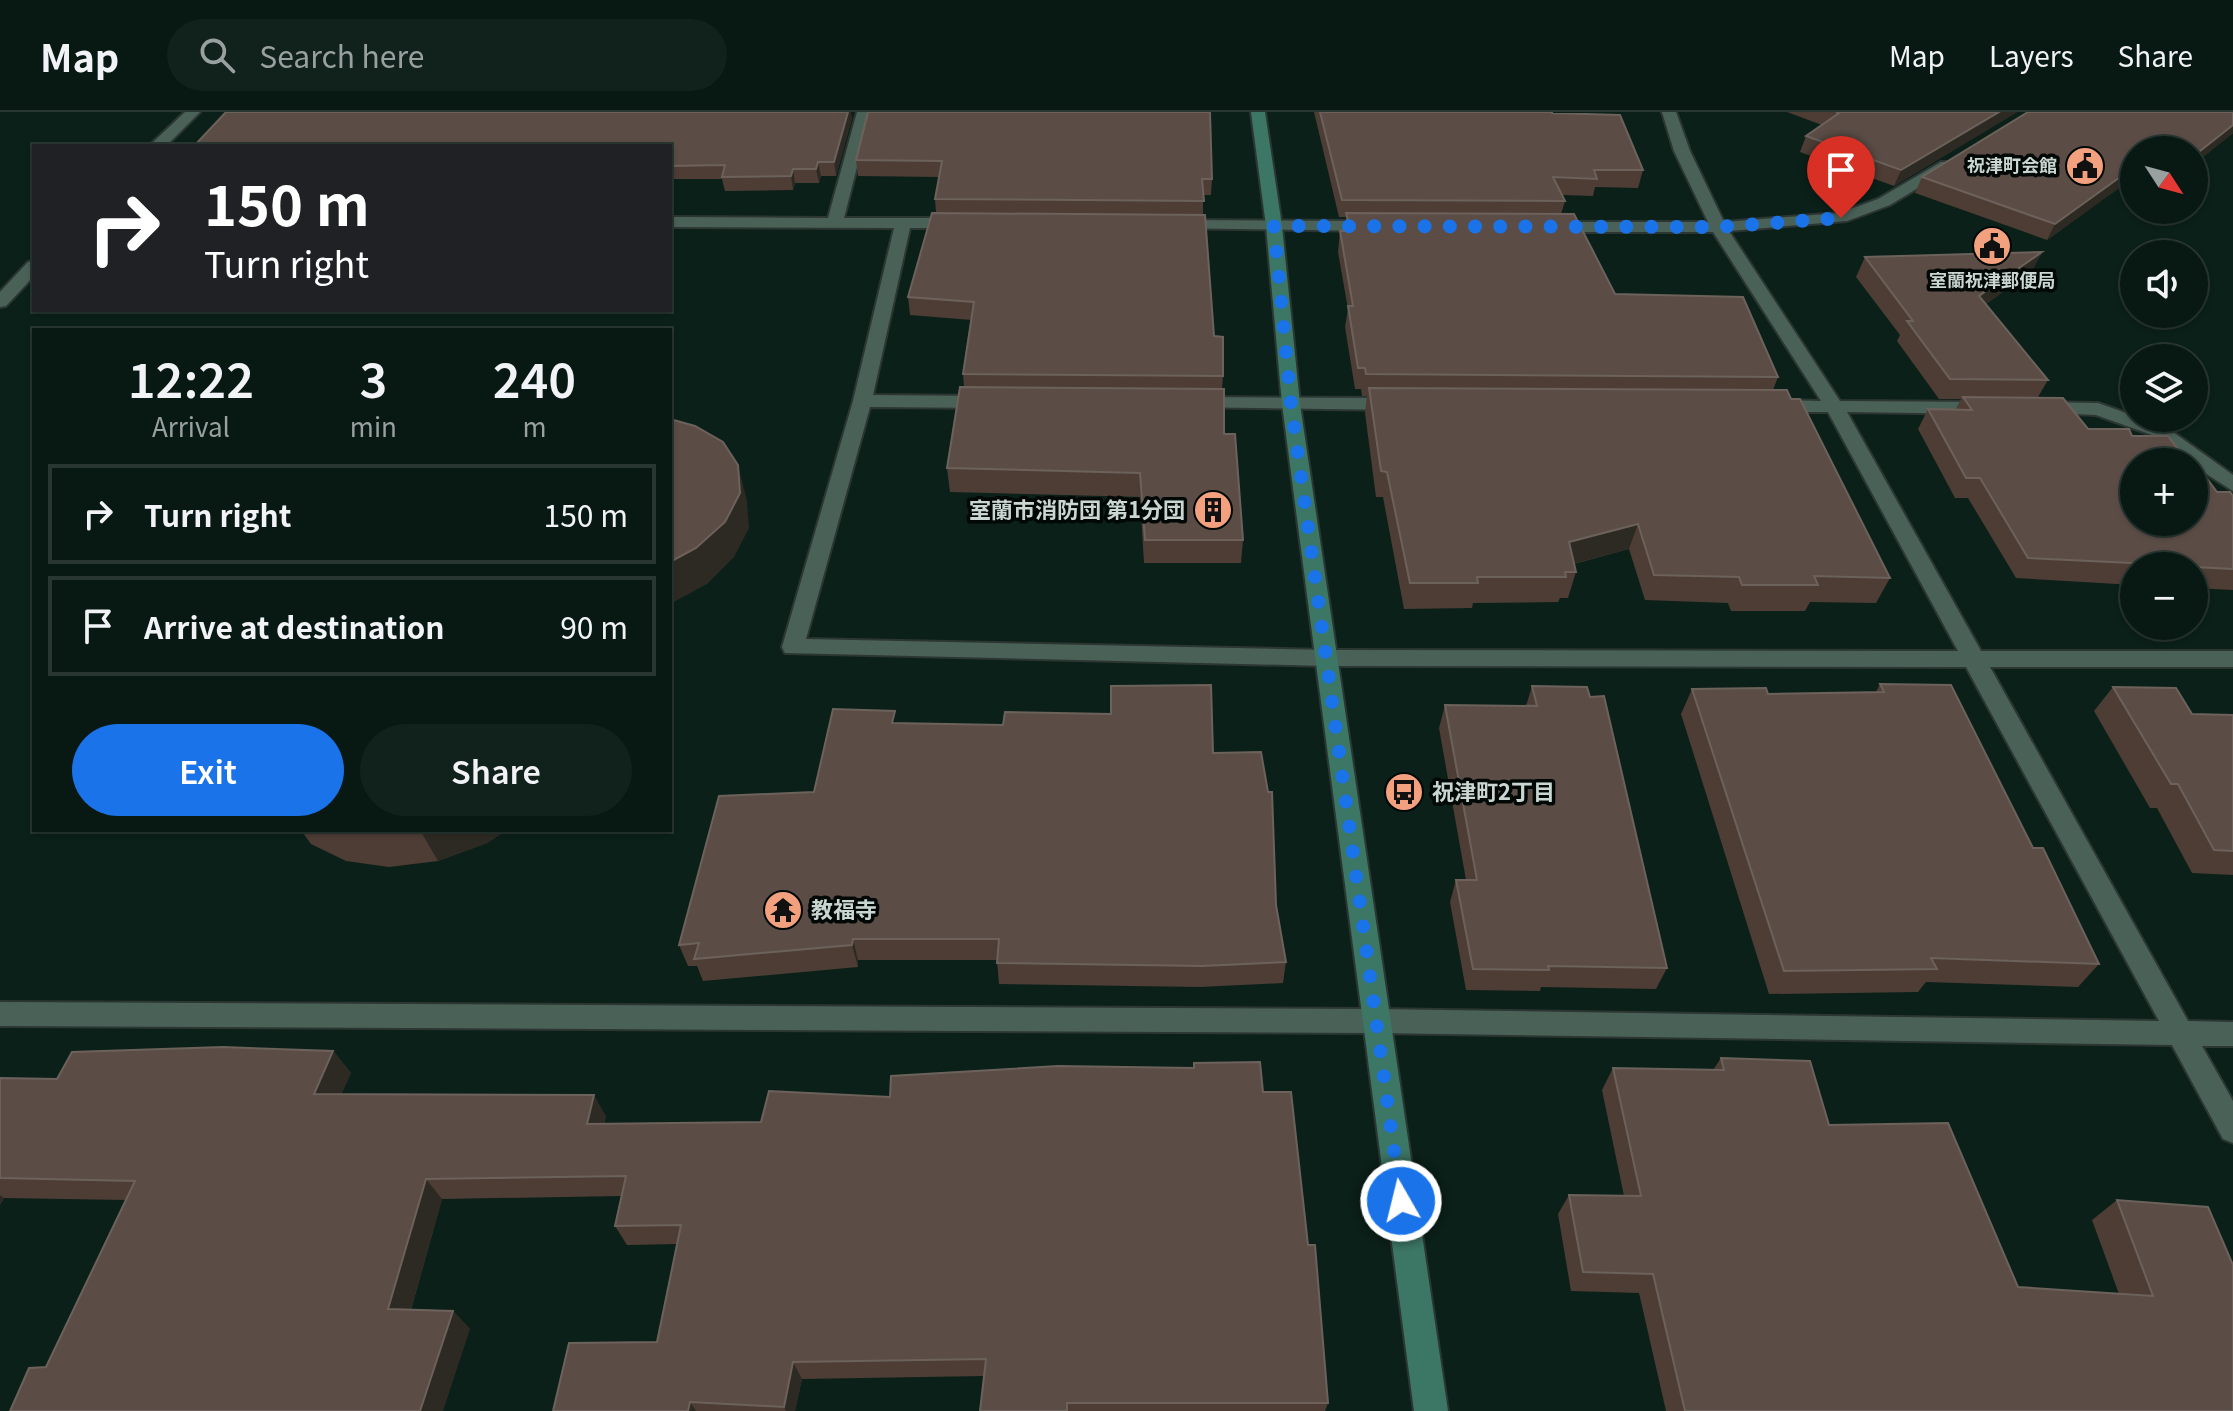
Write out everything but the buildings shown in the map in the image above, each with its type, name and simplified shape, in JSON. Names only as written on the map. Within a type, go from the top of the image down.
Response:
[{"type":"main road","points":[[1258,112],[1274,226],[1291,404],[1431,1411]]},
{"type":"street","points":[[159,144],[193,112]]},
{"type":"street","points":[[835,222],[864,112]]},
{"type":"street","points":[[1669,112],[1682,151],[1718,227],[1834,406],[2233,1129]]},
{"type":"street","points":[[1528,227],[1718,227],[1841,218],[1884,202],[1958,158]]},
{"type":"street","points":[[672,222],[980,223]]},
{"type":"street","points":[[903,222],[862,401],[793,647],[1328,658],[2233,659]]},
{"type":"street","points":[[1150,224],[1401,226]]},
{"type":"street","points":[[0,302],[32,268]]},
{"type":"street","points":[[862,401],[1005,402]]},
{"type":"street","points":[[1180,403],[1419,404]]},
{"type":"street","points":[[1754,406],[2098,409],[2159,431],[2233,485]]},
{"type":"street","points":[[0,1014],[1376,1021],[2233,1034]]},
{"type":"place","name":"祝津町会館","points":[[2085,166]]},
{"type":"place","name":"室蘭祝津郵便局","points":[[1992,246]]},
{"type":"place","name":"室蘭市消防団 第1分団","points":[[1213,510]]},
{"type":"place","name":"祝津町2丁目","points":[[1404,792]]},
{"type":"place","name":"教福寺","points":[[783,910]]},
{"type":"route","points":[[1401,1201],[1291,404],[1274,226],[1718,227],[1841,218]]}]
